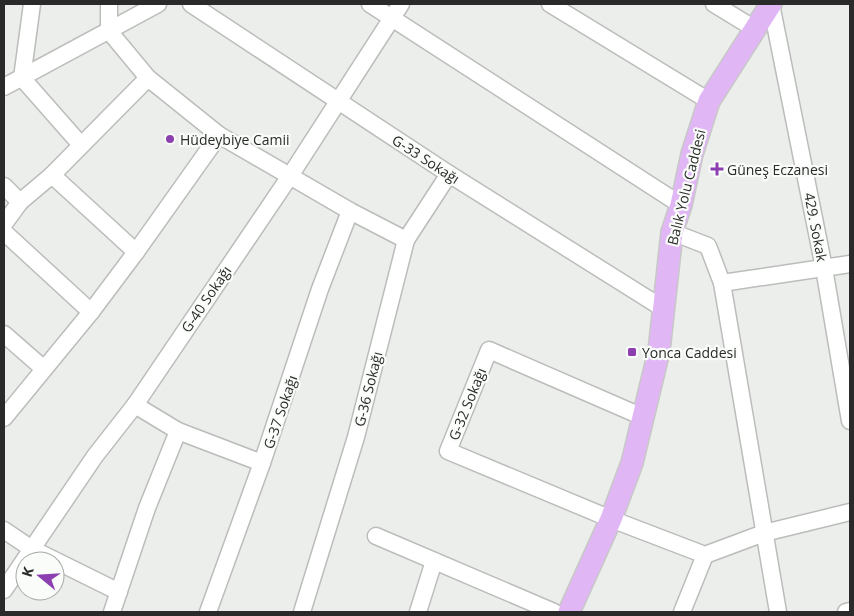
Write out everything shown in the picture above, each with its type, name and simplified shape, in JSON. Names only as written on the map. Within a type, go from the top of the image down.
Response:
[{"type":"main road","name":"Balık Yolu Caddesi","points":[[569,612],[611,519],[632,464],[659,351],[672,232],[681,204],[692,154],[709,101],[771,4]]},
{"type":"street","points":[[32,4],[22,78],[81,144]]},
{"type":"street","points":[[109,4],[109,31],[148,78],[219,135],[350,211],[406,240]]},
{"type":"street","points":[[4,86],[158,4]]},
{"type":"street","name":"G-33 Sokağı","points":[[192,4],[449,174],[664,309]]},
{"type":"street","points":[[370,4],[681,204]]},
{"type":"street","name":"G-40 Sokağı","points":[[4,590],[95,456],[135,404],[290,176],[401,4]]},
{"type":"street","points":[[550,4],[709,101]]},
{"type":"street","points":[[714,4],[755,29]]},
{"type":"street","name":"429. Sokak","points":[[771,4],[824,268],[850,421]]},
{"type":"street","points":[[4,224],[20,202],[52,175],[148,78]]},
{"type":"street","points":[[4,418],[92,312],[219,135]]},
{"type":"street","name":"G-36 Sokağı","points":[[302,612],[356,436],[406,240],[449,174]]},
{"type":"street","points":[[52,175],[136,252]]},
{"type":"street","points":[[4,186],[20,202]]},
{"type":"street","name":"G-37 Sokağı","points":[[208,612],[262,462],[320,289],[350,211]]},
{"type":"street","points":[[4,232],[92,312]]},
{"type":"street","points":[[672,232],[708,246],[722,283],[778,612]]},
{"type":"street","points":[[722,283],[850,264]]},
{"type":"street","points":[[4,334],[44,369]]},
{"type":"street","name":"G-32 Sokağı","points":[[611,519],[448,451],[489,350],[643,417]]},
{"type":"street","points":[[135,404],[178,431],[262,462]]},
{"type":"street","points":[[112,612],[147,508],[178,431]]},
{"type":"street","points":[[611,519],[705,555],[764,533],[850,512]]},
{"type":"street","points":[[4,530],[32,549],[120,592]]},
{"type":"street","points":[[376,536],[554,612]]},
{"type":"street","points":[[682,612],[705,555]]},
{"type":"street","points":[[418,612],[434,561]]},
{"type":"street","points":[[846,612],[850,611]]},
{"type":"place","name":"Hüdeybiye Camii","points":[[170,139]]},
{"type":"place","name":"Güneş Eczanesi","points":[[717,169]]},
{"type":"place","name":"Yonca Caddesi","points":[[632,352]]}]
